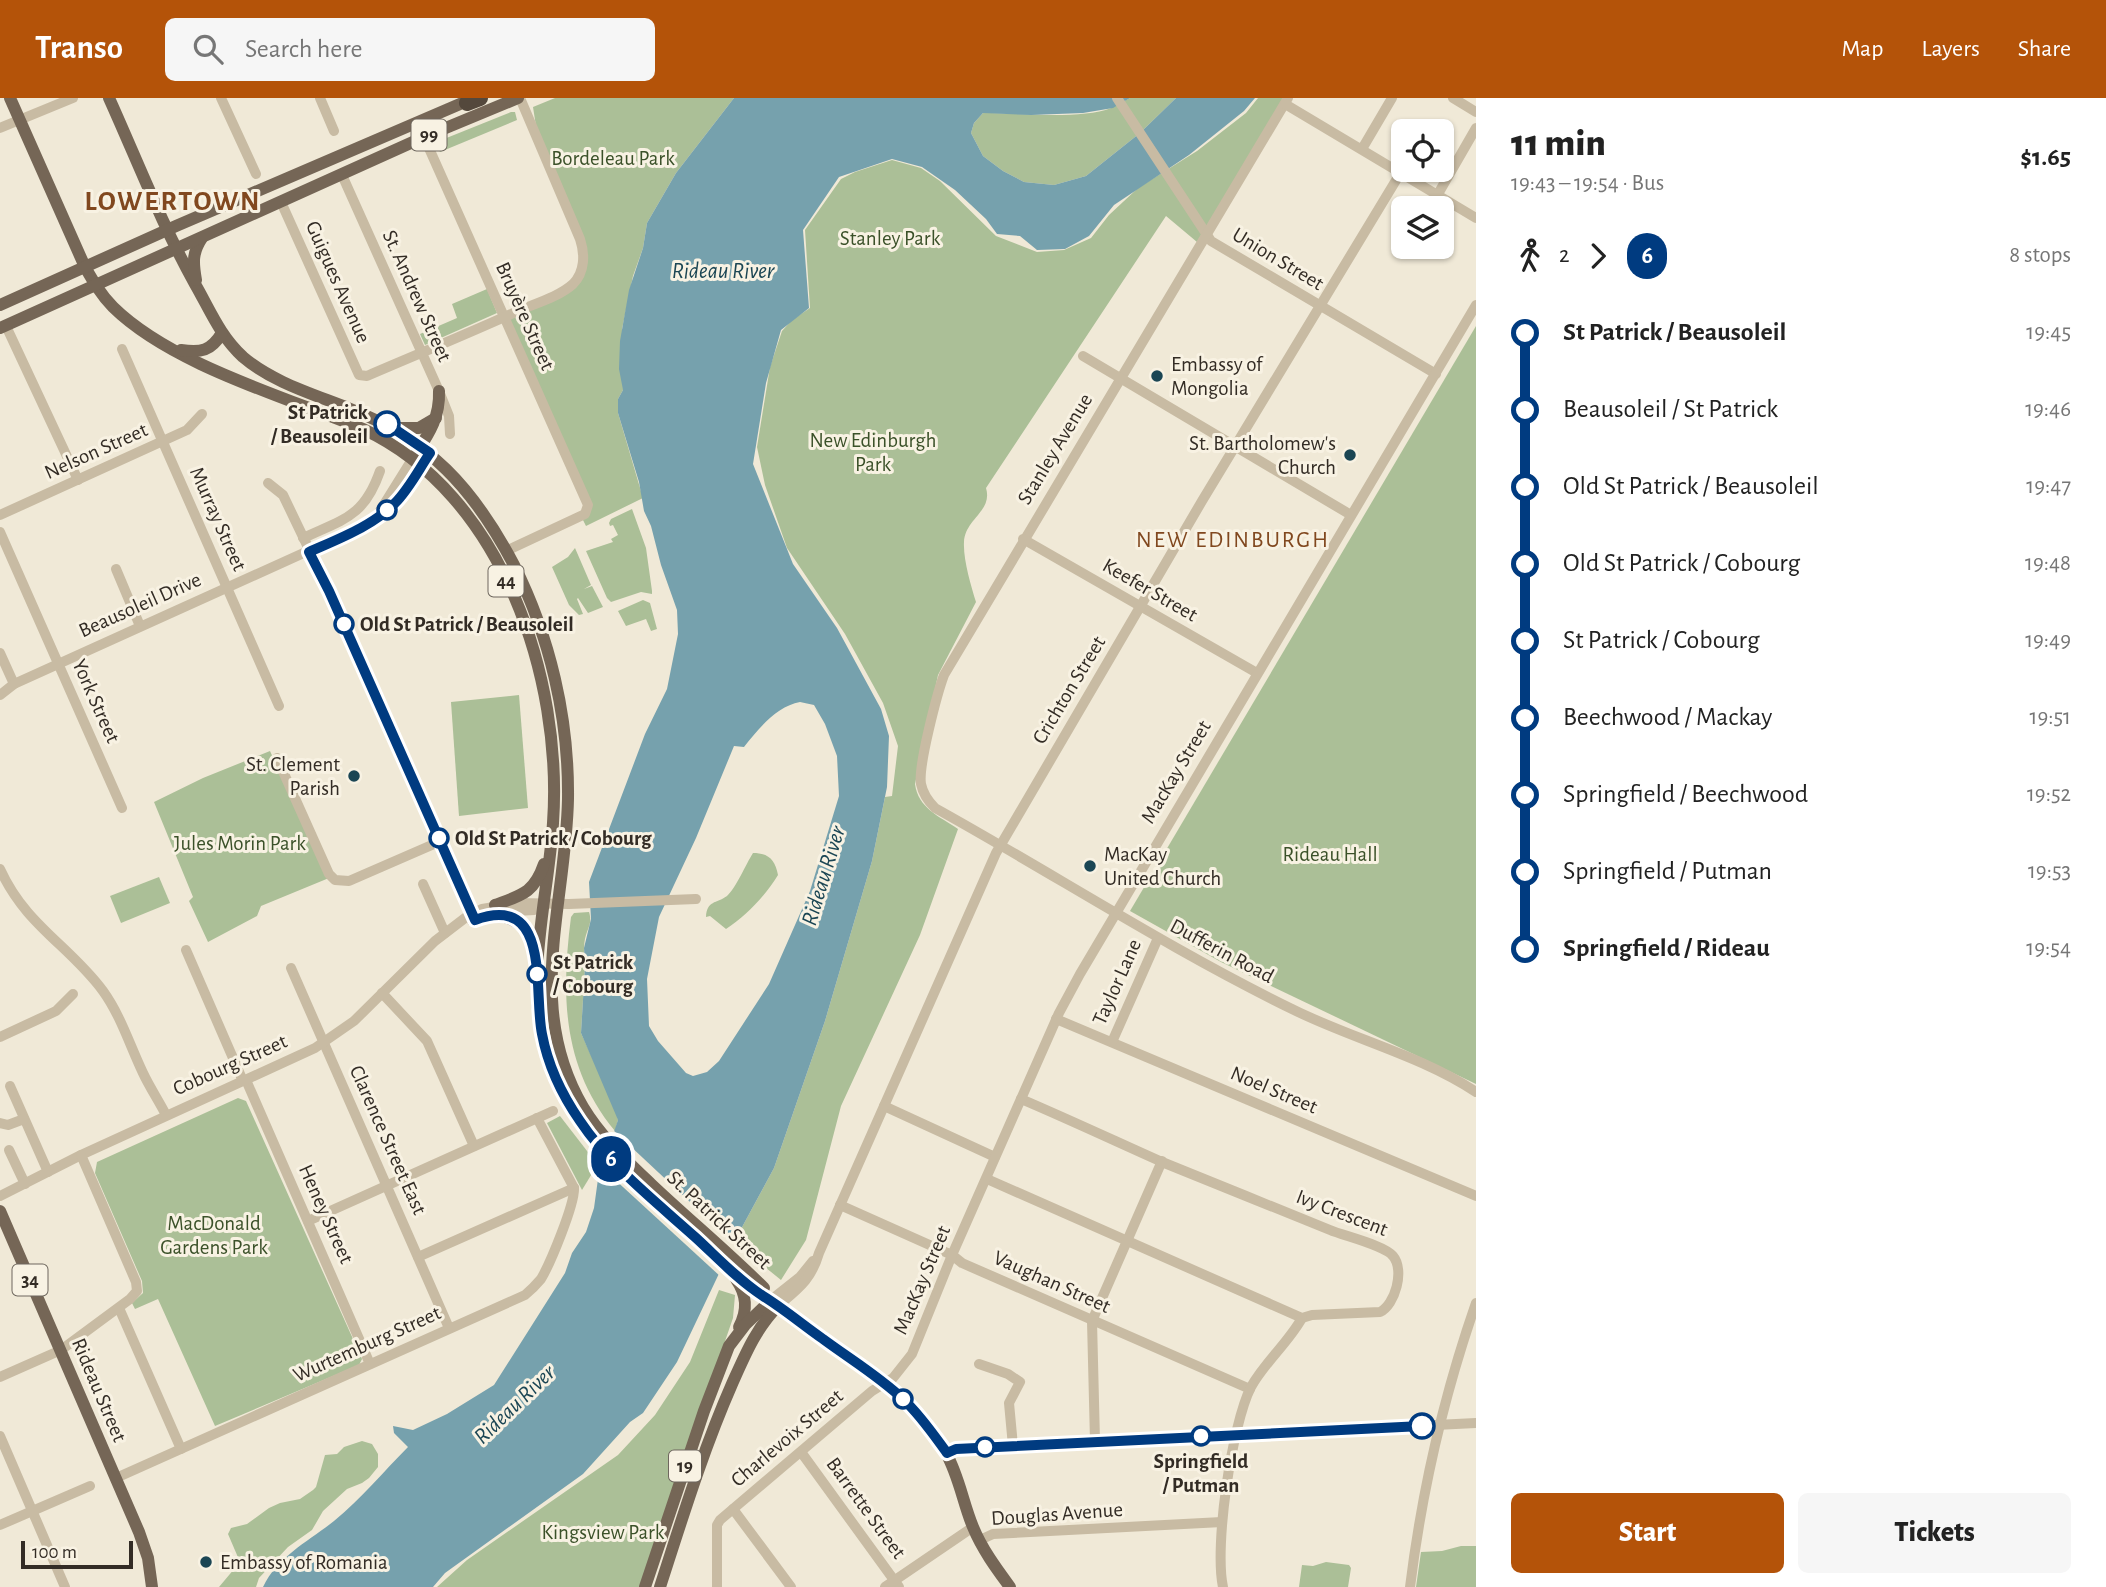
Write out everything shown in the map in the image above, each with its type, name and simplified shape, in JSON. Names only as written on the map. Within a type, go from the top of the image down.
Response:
[{"type":"main road","name":"44","points":[[10,98],[95,285],[108,302],[128,320],[170,348]]},
{"type":"main road","name":"St. Patrick Street","points":[[109,98],[175,249],[222,333],[246,358],[270,375],[394,428],[425,449],[470,495],[506,551],[526,591],[547,648],[564,730],[568,773],[567,815],[551,905],[537,961],[539,1015],[547,1055],[569,1104],[603,1144],[775,1303]]},
{"type":"main road","name":"99","points":[[3,327],[424,137],[519,98]]},
{"type":"main road","name":"99","points":[[0,305],[314,166],[474,100]]},
{"type":"main road","points":[[314,166],[337,168],[342,175]]},
{"type":"main road","points":[[197,288],[192,260],[203,237]]},
{"type":"main road","points":[[170,348],[206,350],[213,346],[222,333]]},
{"type":"main road","name":"St. Patrick Street","points":[[170,348],[201,364],[388,441],[417,462],[456,500],[482,537],[513,595],[528,634],[545,695],[552,745],[554,793],[551,983],[558,1046],[578,1099],[603,1144]]},
{"type":"main road","points":[[417,462],[437,417],[439,391]]},
{"type":"main road","points":[[394,428],[419,428],[437,417]]},
{"type":"main road","points":[[494,910],[533,887],[552,840]]},
{"type":"main road","points":[[494,910],[525,926],[533,942],[537,961]]},
{"type":"main road","name":"Rideau Street","points":[[0,1211],[144,1545],[152,1587]]},
{"type":"main road","points":[[729,1346],[742,1322],[746,1304],[733,1265]]},
{"type":"main road","name":"44","points":[[775,1303],[912,1408],[947,1453],[985,1553],[1010,1587]]},
{"type":"main road","name":"19","points":[[645,1587],[704,1411],[729,1346],[746,1325],[775,1303]]},
{"type":"main road","name":"19","points":[[660,1587],[722,1407],[752,1340],[775,1303]]},
{"type":"street","points":[[0,128],[73,98]]},
{"type":"street","points":[[221,98],[256,174]]},
{"type":"street","points":[[320,98],[334,131]]},
{"type":"street","points":[[421,353],[566,289],[574,283],[582,270],[582,243],[519,98]]},
{"type":"street","points":[[1362,149],[1392,98]]},
{"type":"street","points":[[1453,98],[1476,112]]},
{"type":"street","name":"Union Street","points":[[1119,101],[1163,171],[1214,243],[1436,374]]},
{"type":"street","points":[[1287,101],[1391,166]]},
{"type":"street","name":"Stanley Avenue","points":[[961,822],[930,804],[921,787],[922,767],[944,675],[1023,538],[1287,101]]},
{"type":"street","points":[[1438,194],[1476,128]]},
{"type":"street","name":"Bruyère Street","points":[[424,137],[588,505],[585,514],[506,551]]},
{"type":"street","name":"St. Andrew Street","points":[[342,175],[439,391],[449,416],[450,434]]},
{"type":"street","name":"Crichton Street","points":[[775,1303],[819,1253],[1000,845],[1235,446],[1395,182]]},
{"type":"street","points":[[1418,182],[1476,218]]},
{"type":"street","name":"Guigues Avenue","points":[[281,202],[358,373],[362,376],[421,353]]},
{"type":"street","points":[[0,296],[17,298]]},
{"type":"street","name":"MacKay Street","points":[[884,1384],[893,1378],[912,1354],[952,1255],[1056,1020],[1114,913],[1476,305]]},
{"type":"street","points":[[3,327],[78,480]]},
{"type":"street","name":"Murray Street","points":[[122,349],[279,706]]},
{"type":"street","points":[[1083,356],[1351,515]]},
{"type":"street","name":"Nelson Street","points":[[0,515],[187,430],[202,414]]},
{"type":"street","name":"Beausoleil Drive","points":[[0,695],[14,684],[309,552],[374,519],[417,462]]},
{"type":"street","points":[[303,538],[356,511],[372,494],[380,471]]},
{"type":"street","points":[[268,483],[283,495],[329,591],[474,917]]},
{"type":"street","name":"York Street","points":[[0,532],[122,808]]},
{"type":"street","name":"Keefer Street","points":[[1023,538],[1257,673]]},
{"type":"street","points":[[116,569],[140,626]]},
{"type":"street","points":[[0,653],[14,684]]},
{"type":"street","points":[[277,758],[329,874],[337,882],[349,881],[440,841]]},
{"type":"street","name":"Dufferin Road","points":[[961,822],[1158,938],[1294,1011],[1445,1073],[1476,1092]]},
{"type":"street","points":[[0,869],[15,898],[29,916],[103,991],[166,1115]]},
{"type":"street","points":[[423,884],[447,931]]},
{"type":"street","name":"Cobourg Street","points":[[0,1196],[81,1155],[324,1043],[349,1025],[447,931],[474,917],[494,910],[534,910],[551,905],[696,899]]},
{"type":"street","name":"Taylor Lane","points":[[1112,1042],[1158,938]]},
{"type":"street","name":"Heney Street","points":[[186,950],[370,1364]]},
{"type":"street","name":"Clarence Street East","points":[[291,968],[449,1328]]},
{"type":"street","points":[[382,993],[426,1041],[474,1146]]},
{"type":"street","points":[[0,1037],[57,1011],[73,994]]},
{"type":"street","name":"Noel Street","points":[[1056,1020],[1476,1196]]},
{"type":"street","points":[[10,1086],[48,1172]]},
{"type":"street","name":"Ivy Crescent","points":[[1021,1098],[1162,1161],[1393,1255],[1398,1272],[1392,1301],[1387,1309],[1380,1312],[1312,1315],[1302,1318]]},
{"type":"street","points":[[884,1106],[995,1157]]},
{"type":"street","points":[[308,1222],[553,1111]]},
{"type":"street","points":[[418,1257],[574,1188],[537,1118]]},
{"type":"street","points":[[0,1123],[8,1125],[24,1119]]},
{"type":"street","points":[[9,1150],[24,1184]]},
{"type":"street","points":[[0,1377],[61,1350],[134,1296],[136,1291],[136,1282],[81,1155]]},
{"type":"street","points":[[1096,1441],[1092,1321],[1162,1161]]},
{"type":"street","points":[[987,1179],[1302,1318],[1250,1389],[1245,1401],[1222,1522],[1219,1563],[1223,1587]]},
{"type":"street","name":"Wurtemburg Street","points":[[116,1478],[525,1295],[545,1271],[570,1209],[574,1188]]},
{"type":"street","name":"Vaughan Street","points":[[840,1205],[952,1255],[962,1263],[1250,1389]]},
{"type":"street","points":[[1410,1587],[1419,1520],[1438,1425],[1476,1303]]},
{"type":"street","points":[[118,1308],[181,1448]]},
{"type":"street","points":[[979,1364],[1008,1374],[1020,1382],[1009,1403],[1013,1446]]},
{"type":"street","name":"Charlevoix Street","points":[[717,1587],[717,1525],[884,1384]]},
{"type":"street","points":[[947,1453],[956,1449],[1096,1441],[1476,1423]]},
{"type":"street","points":[[0,1436],[65,1587]]},
{"type":"street","name":"Barrette Street","points":[[801,1452],[893,1585]]},
{"type":"street","points":[[0,1525],[90,1486]]},
{"type":"street","points":[[733,1509],[791,1587]]},
{"type":"street","name":"Douglas Avenue","points":[[980,1541],[993,1534],[1222,1522]]},
{"type":"street","points":[[893,1585],[973,1527]]},
{"type":"green space","name":"Bordeleau Park","points":[[555,98],[734,98],[676,173],[647,223],[643,248],[633,276],[622,329],[623,390],[618,399],[618,413],[643,498],[586,526],[581,516],[587,512],[505,317],[574,283],[584,254],[538,139],[533,107]]},
{"type":"green space","points":[[1130,98],[1176,98],[1140,133],[1086,176],[1054,185],[1024,182],[1003,171],[983,156],[971,133],[974,123],[983,113],[1083,114],[1111,108]]},
{"type":"green space","name":"New Edinburgh Park","points":[[1258,98],[1284,98],[1197,242],[1166,216],[986,488],[986,503],[966,534],[965,556],[976,602],[938,675],[915,784],[925,805],[958,829],[920,935],[841,1106],[806,1240],[781,1280],[734,1242],[774,1168],[825,1021],[872,861],[885,797],[892,796],[898,746],[883,703],[845,634],[787,548],[765,485],[757,447],[770,367],[782,331],[792,320],[810,308],[805,230],[841,179],[892,160],[921,168],[940,181],[996,236],[1037,252],[1064,250],[1091,238],[1109,215],[1138,188],[1197,151],[1246,113]]},
{"type":"green space","points":[[515,112],[517,120],[440,152],[436,144],[439,141]]},
{"type":"green space","points":[[487,289],[497,313],[425,345],[420,334],[457,318],[452,304]]},
{"type":"green space","name":"Rideau Hall","points":[[1476,326],[1476,1084],[1221,962],[1130,911]]},
{"type":"green space","points":[[632,509],[646,548],[652,594],[641,592],[611,602],[586,551],[613,542],[611,539],[618,535],[613,525],[610,526],[611,519]]},
{"type":"green space","points":[[575,548],[591,585],[584,589],[592,586],[603,607],[588,613],[578,598],[583,614],[579,615],[569,605],[552,567],[568,557]]},
{"type":"green space","points":[[643,600],[650,603],[657,629],[651,631],[646,619],[626,626],[618,611]]},
{"type":"green space","points":[[519,695],[528,808],[459,816],[451,702]]},
{"type":"green space","name":"Jules Morin Park","points":[[270,751],[329,878],[261,906],[257,916],[208,942],[189,901],[193,897],[154,802],[203,778]]},
{"type":"green space","points":[[753,853],[770,858],[778,875],[755,905],[726,929],[710,916],[706,917],[708,908],[727,896]]},
{"type":"green space","points":[[159,877],[170,903],[121,923],[110,896]]},
{"type":"green space","points":[[589,912],[590,921],[584,946],[581,1033],[617,1113],[615,1131],[597,1107],[584,1082],[569,1029],[566,974],[571,917],[574,913]]},
{"type":"green space","name":"MacDonald Gardens Park","points":[[238,1098],[246,1101],[362,1359],[359,1365],[215,1426],[158,1299],[135,1309],[132,1303],[143,1293],[142,1281],[95,1173],[97,1162]]},
{"type":"green space","points":[[560,1116],[594,1160],[596,1167],[582,1190],[547,1123]]},
{"type":"green space","name":"Kingsview Park","points":[[719,1290],[735,1295],[733,1318],[640,1587],[437,1587],[467,1560],[618,1455],[655,1415],[690,1362]]},
{"type":"green space","points":[[362,1441],[372,1444],[378,1454],[378,1467],[369,1478],[347,1489],[323,1511],[312,1530],[288,1547],[259,1578],[256,1587],[219,1587],[240,1562],[228,1534],[231,1528],[247,1524],[280,1503],[300,1499],[316,1487],[325,1455],[337,1454],[344,1447]]},
{"type":"green space","points":[[1461,1546],[1476,1546],[1476,1587],[1416,1587],[1421,1552],[1442,1551]]},
{"type":"green space","points":[[1326,1562],[1349,1565],[1351,1568],[1348,1587],[1299,1587],[1302,1565],[1313,1566]]},
{"type":"water","name":"Rideau River","points":[[734,98],[1130,98],[1113,108],[1083,113],[983,113],[974,123],[971,133],[983,156],[1024,182],[1054,185],[1086,176],[1140,133],[1176,98],[1255,98],[1244,111],[1189,155],[1114,205],[1089,236],[1065,249],[1037,250],[1020,236],[997,234],[986,219],[955,190],[922,167],[892,159],[839,177],[803,230],[809,308],[781,330],[766,383],[753,464],[793,564],[837,628],[881,709],[889,736],[887,787],[872,861],[825,1021],[774,1168],[734,1242],[677,1362],[643,1413],[630,1422],[583,1474],[445,1573],[433,1587],[263,1587],[285,1558],[344,1512],[408,1447],[394,1433],[393,1426],[413,1430],[447,1414],[494,1385],[565,1273],[572,1253],[586,1232],[594,1208],[598,1179],[618,1120],[581,1033],[584,948],[591,919],[589,882],[645,734],[667,689],[678,634],[677,610],[644,511],[639,482],[618,413],[618,399],[623,390],[619,369],[620,341],[629,290],[643,248],[647,223],[676,173]],"holes":[[[800,702],[814,705],[825,724],[837,756],[839,796],[810,891],[769,984],[719,1061],[707,1072],[693,1076],[686,1073],[658,1041],[649,1026],[647,979],[659,917],[696,838],[734,746],[744,747],[762,726],[784,708]]]},
{"type":"pier","points":[[612,1129],[736,1245],[721,1277],[599,1165]]},
{"type":"bus line","name":"6","points":[[387,424],[430,453],[388,509],[361,527],[309,552],[329,591],[475,920],[493,914],[503,916],[522,923],[528,931],[537,961],[542,1036],[554,1075],[589,1134],[624,1172],[738,1276],[901,1397],[932,1430],[947,1453],[956,1449],[1068,1442],[1422,1426]]},
{"type":"place","name":"Embassy of Mongolia","points":[[1157,376]]},
{"type":"place","name":"St Patrick / Beausoleil","points":[[387,424]]},
{"type":"place","name":"St. Bartholomew's Church","points":[[1350,455]]},
{"type":"place","name":"Old St Patrick / Beausoleil","points":[[344,624]]},
{"type":"place","name":"St. Clement Parish","points":[[354,776]]},
{"type":"place","name":"Old St Patrick / Cobourg","points":[[439,838]]},
{"type":"place","name":"MacKay United Church","points":[[1090,866]]},
{"type":"place","name":"St Patrick / Cobourg","points":[[537,974]]},
{"type":"place","name":"Springfield / Putman","points":[[1201,1436]]},
{"type":"place","name":"Embassy of Romania","points":[[206,1562]]},
{"type":"district","name":"LOWERTOWN","points":[[173,202]]},
{"type":"district","name":"NEW EDINBURGH","points":[[1233,540]]},
{"type":"park label","name":"Stanley Park","points":[[890,238]]}]
